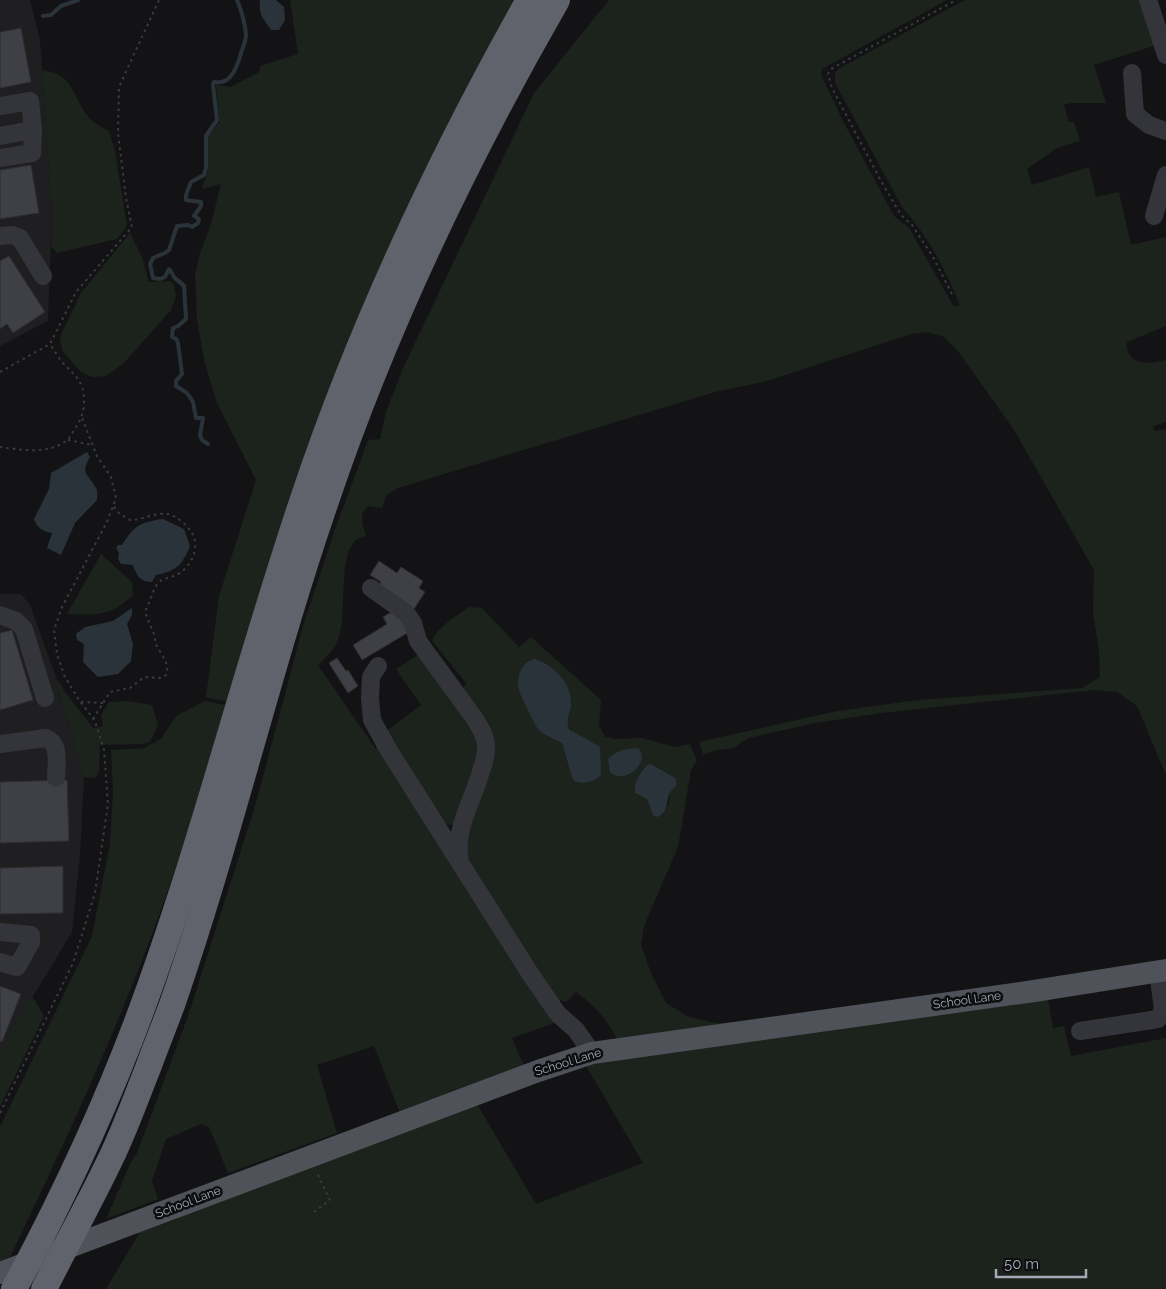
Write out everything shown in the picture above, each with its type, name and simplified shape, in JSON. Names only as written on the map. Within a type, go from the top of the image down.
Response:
[{"type":"highway","points":[[14,1289],[91,1138],[143,1006],[172,923],[263,622],[304,494],[368,325],[406,239],[449,150],[529,0]]},
{"type":"highway","points":[[44,1289],[111,1158],[173,1004],[225,834],[284,628],[325,502],[392,325],[472,155],[520,64],[557,0]]},
{"type":"main road","name":"School Lane","points":[[0,1273],[538,1071],[592,1053],[1034,991],[1162,971]]},
{"type":"lane","points":[[1148,0],[1166,55]]},
{"type":"lane","points":[[1132,73],[1134,114],[1149,125],[1166,131]]},
{"type":"lane","points":[[0,106],[30,101],[33,130],[32,153],[0,158]]},
{"type":"lane","points":[[0,136],[33,130]]},
{"type":"lane","points":[[1154,216],[1166,175]]},
{"type":"lane","points":[[0,236],[12,235],[20,238],[44,276]]},
{"type":"lane","points":[[372,588],[406,614],[413,623],[418,641],[475,719],[483,733],[486,746],[485,759],[461,828],[458,844],[460,864]]},
{"type":"lane","points":[[0,615],[16,621],[24,629],[45,698]]},
{"type":"lane","points":[[378,666],[372,677],[370,698],[372,720],[411,788],[558,1014],[576,1030],[592,1053]]},
{"type":"lane","points":[[0,744],[39,738],[51,740],[56,748],[56,778]]},
{"type":"lane","points":[[0,932],[31,936],[31,942],[17,966],[0,962]]},
{"type":"lane","points":[[1080,1031],[1158,1019],[1164,1010],[1162,971]]},
{"type":"path","points":[[0,372],[50,344],[76,292],[132,227],[126,198],[118,133],[119,87],[159,0]]},
{"type":"path","points":[[952,294],[933,257],[912,225],[901,215],[881,181],[832,88],[828,74],[831,69],[956,0]]},
{"type":"path","points":[[0,1114],[72,963],[95,893],[108,804],[104,750],[93,719],[64,675],[57,654],[54,630],[62,607],[107,522],[116,498],[111,477],[97,456],[82,418],[82,387],[78,378],[62,363],[50,344]]},
{"type":"path","points":[[0,447],[20,450],[42,450],[58,445],[68,440],[82,418]]},
{"type":"path","points":[[68,440],[93,445]]},
{"type":"path","points":[[93,719],[110,692],[130,688],[144,677],[160,678],[166,675],[168,671],[166,663],[147,620],[145,611],[159,582],[176,576],[186,568],[191,561],[195,545],[194,536],[190,530],[173,516],[167,514],[130,520],[119,513],[113,506]]},
{"type":"path","points":[[81,702],[103,702]]},
{"type":"path","points":[[310,1157],[330,1200],[314,1212]]},
{"type":"shaded area","points":[[0,0],[30,0],[40,40],[52,214],[48,321],[0,346]]},
{"type":"shaded area","points":[[260,0],[276,0],[284,7],[285,20],[279,30],[271,30],[263,19],[260,12]]},
{"type":"shaded area","points":[[290,0],[517,0],[227,702],[206,697],[219,596],[256,480],[217,403],[204,360],[197,319],[195,275],[221,184],[202,189],[208,170],[208,135],[219,123],[216,85],[231,87],[259,72],[260,66],[298,54]]},
{"type":"shaded area","points":[[609,0],[947,0],[822,69],[821,75],[842,119],[894,216],[909,228],[954,307],[960,305],[949,279],[928,241],[902,207],[835,83],[835,73],[838,69],[965,0],[1146,0],[1160,44],[1094,65],[1106,103],[1070,103],[1064,105],[1069,122],[1074,122],[1080,141],[1057,148],[1027,169],[1032,185],[1089,167],[1096,197],[1119,192],[1131,245],[1166,237],[1166,326],[1127,342],[1130,356],[1134,360],[1146,363],[1166,360],[1166,421],[1153,427],[1155,431],[1166,429],[1166,775],[1137,706],[1117,692],[1094,690],[882,713],[815,723],[749,738],[733,748],[713,751],[703,755],[699,742],[837,711],[918,700],[1082,688],[1100,677],[1099,652],[1093,612],[1094,570],[1014,430],[957,350],[944,337],[928,332],[911,334],[767,381],[715,392],[398,488],[386,496],[382,508],[368,506],[363,513],[362,520],[366,536],[355,541],[346,560],[341,627],[338,641],[318,665],[375,748],[381,744],[560,1021],[512,1038],[524,1066],[400,1114],[374,1046],[317,1065],[337,1133],[228,1173],[209,1127],[201,1124],[166,1139],[152,1181],[158,1199],[106,1219],[131,1162],[137,1153],[188,1016],[256,803],[303,626],[334,532],[368,440],[380,439],[386,412],[403,368],[534,93]]},
{"type":"shaded area","points":[[42,70],[52,72],[66,80],[89,118],[109,131],[115,151],[127,226],[117,239],[57,253],[51,246],[52,214]]},
{"type":"shaded area","points":[[130,233],[142,257],[149,282],[170,281],[174,285],[176,296],[171,310],[123,364],[106,376],[92,377],[80,371],[62,350],[60,337],[81,293]]},
{"type":"shaded area","points":[[87,452],[90,457],[85,471],[97,489],[97,500],[75,523],[61,555],[47,548],[52,533],[40,529],[34,519],[49,489],[51,473]]},
{"type":"shaded area","points":[[163,519],[184,529],[190,546],[178,566],[156,575],[152,582],[145,581],[138,575],[133,565],[121,564],[116,548],[118,545],[122,545],[130,533],[138,526]]},
{"type":"shaded area","points":[[101,554],[132,582],[133,595],[109,611],[87,615],[67,614]]},
{"type":"shaded area","points":[[0,594],[21,594],[30,605],[56,677],[59,694],[84,777],[80,855],[72,932],[0,1051]]},
{"type":"shaded area","points":[[469,607],[482,608],[519,647],[531,637],[601,700],[599,725],[605,737],[616,739],[642,738],[675,747],[690,744],[697,761],[691,770],[678,847],[644,926],[641,945],[651,973],[666,1003],[687,1016],[726,1024],[617,1039],[600,1013],[576,992],[566,1002],[560,1000],[556,1004],[463,852],[492,740],[488,723],[464,692],[464,686],[467,684],[432,641],[443,626]],"holes":[[[568,689],[571,702],[567,723],[581,737],[571,774],[562,743],[539,730]],[[635,793],[670,793],[668,806],[650,808],[648,799]]]},
{"type":"shaded area","points":[[132,608],[132,615],[127,624],[133,644],[131,661],[118,674],[98,677],[83,662],[84,644],[77,640],[76,634],[85,627],[113,621]]},
{"type":"shaded area","points":[[422,652],[483,746],[453,825],[442,824],[385,732],[421,705],[396,669]]},
{"type":"shaded area","points":[[535,659],[548,665],[560,675],[568,688],[571,702],[568,721],[569,729],[600,747],[601,775],[595,780],[585,783],[574,781],[562,743],[538,729],[523,700],[518,686],[520,673],[527,662]]},
{"type":"shaded area","points":[[56,677],[65,692],[93,728],[103,726],[101,715],[109,702],[128,701],[152,705],[158,725],[150,742],[100,745],[99,771],[95,778],[84,777],[59,694]]},
{"type":"shaded area","points":[[205,701],[226,705],[185,839],[142,962],[107,1047],[10,1257],[0,1261],[0,1127],[92,936],[110,844],[113,790],[111,750],[144,748],[161,739],[176,716]]},
{"type":"shaded area","points":[[638,748],[642,758],[633,772],[628,775],[616,776],[610,772],[608,759],[611,756],[622,750]]},
{"type":"shaded area","points":[[651,764],[675,778],[677,785],[669,794],[664,812],[657,817],[653,815],[647,799],[635,793],[635,785],[638,778],[647,765]]},
{"type":"shaded area","points":[[32,996],[44,1016],[0,1107],[0,1051]]},
{"type":"shaded area","points":[[1048,998],[1053,1028],[1064,1026],[1071,1056],[1166,1038],[1166,1289],[106,1289],[140,1232],[177,1219],[176,1216],[477,1104],[536,1204],[643,1163],[585,1064]]},
{"type":"building","points":[[21,28],[31,82],[0,88],[0,32]]},
{"type":"building","points":[[31,165],[39,213],[0,219],[0,170]]},
{"type":"building","points":[[9,256],[45,312],[13,333],[7,324],[0,329],[0,261]]},
{"type":"building","points":[[379,561],[397,573],[401,567],[423,581],[419,588],[425,592],[414,609],[378,587],[381,582],[370,575]]},
{"type":"building","points":[[395,610],[409,632],[362,660],[353,645],[387,624],[383,617]]},
{"type":"building","points":[[12,630],[33,700],[0,710],[0,633]]},
{"type":"building","points":[[337,658],[346,671],[348,670],[358,686],[348,693],[329,663]]},
{"type":"building","points":[[67,780],[69,841],[0,843],[0,782]]},
{"type":"building","points":[[63,866],[63,913],[0,914],[0,868]]},
{"type":"building","points":[[0,986],[21,994],[2,1042],[0,1041]]},
{"type":"waterway","points":[[43,16],[51,15],[61,6],[78,0]]},
{"type":"waterway","points":[[208,444],[202,440],[200,435],[203,418],[196,418],[193,402],[187,393],[176,386],[176,381],[182,374],[178,343],[172,337],[173,328],[186,319],[184,286],[169,269],[165,277],[160,279],[153,278],[150,264],[153,258],[169,250],[177,226],[188,225],[192,227],[198,223],[199,219],[194,216],[201,206],[201,202],[186,200],[186,195],[191,182],[204,175],[206,168],[206,136],[217,120],[214,82],[225,81],[230,77],[245,41],[244,21],[237,0]]}]
